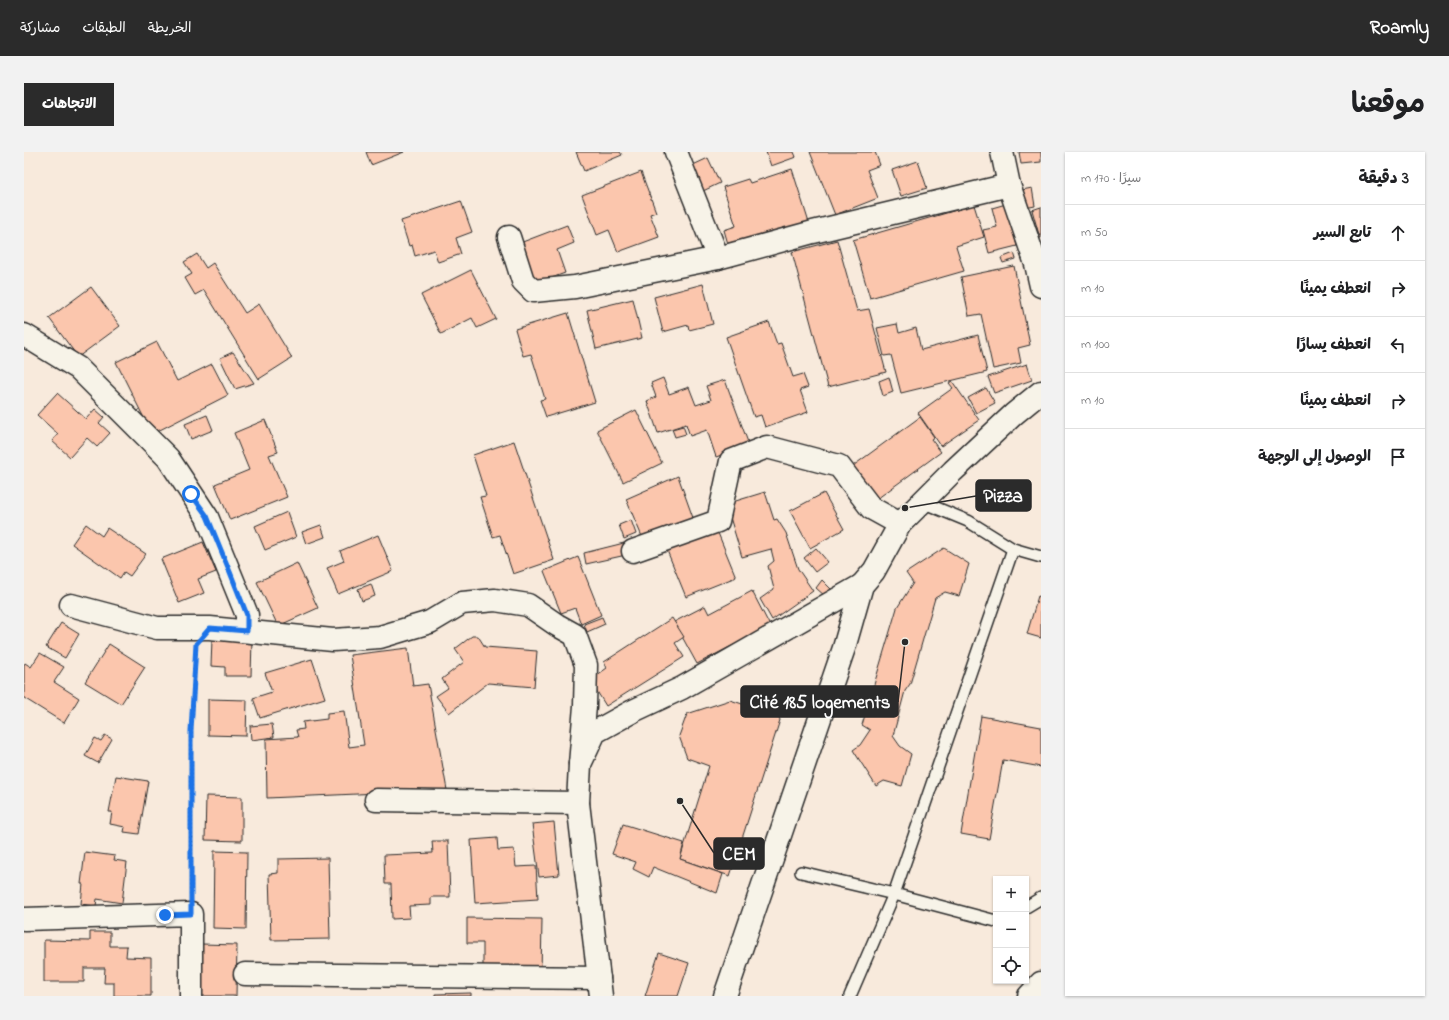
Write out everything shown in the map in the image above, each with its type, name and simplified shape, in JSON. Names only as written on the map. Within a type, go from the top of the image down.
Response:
[{"type":"street","points":[[676,152],[718,258]]},
{"type":"street","points":[[1002,152],[1009,185],[1036,264],[1041,286]]},
{"type":"street","points":[[509,237],[523,281],[533,291],[575,287],[718,258],[812,232],[1009,185]]},
{"type":"street","points":[[24,334],[78,368],[168,458],[207,516],[247,615],[247,631]]},
{"type":"street","points":[[580,764],[595,732],[633,711],[682,688],[862,585],[874,571],[900,524],[953,471],[1014,414],[1041,392]]},
{"type":"street","points":[[633,551],[718,521],[731,461],[768,447],[839,466],[871,508],[900,524]]},
{"type":"street","points":[[725,996],[844,648],[862,585]]},
{"type":"street","points":[[71,605],[157,628],[210,628],[333,640],[380,637],[430,622],[462,603],[495,600],[528,606],[575,635],[586,664],[585,706],[578,802],[600,987],[245,974]]},
{"type":"street","points":[[376,800],[578,802]]},
{"type":"street","points":[[24,919],[191,914],[191,996]]},
{"type":"street","points":[[1029,996],[1041,982]]},
{"type":"lane","points":[[922,502],[968,521],[1013,549],[1041,556]]},
{"type":"lane","points":[[850,996],[894,894],[1013,549]]},
{"type":"lane","points":[[801,872],[894,894],[993,920]]},
{"type":"lane","points":[[1029,905],[1041,898]]},
{"type":"path","points":[[191,914],[191,731],[196,644],[210,628]]},
{"type":"building","points":[[366,152],[404,152],[371,165]]},
{"type":"building","points":[[576,152],[620,152],[622,155],[584,171]]},
{"type":"building","points":[[766,152],[794,152],[796,157],[771,166]]},
{"type":"building","points":[[810,152],[875,152],[880,165],[867,170],[878,198],[835,215]]},
{"type":"building","points":[[1019,152],[1041,152],[1041,162],[1021,164]]},
{"type":"building","points":[[708,158],[720,183],[703,191],[691,166]]},
{"type":"building","points":[[918,161],[927,188],[901,196],[892,170]]},
{"type":"building","points":[[792,169],[810,226],[730,251],[724,230],[736,226],[723,187],[748,179],[750,183]]},
{"type":"building","points":[[641,172],[656,212],[650,214],[659,237],[618,252],[609,230],[597,235],[582,195]]},
{"type":"building","points":[[1032,188],[1035,206],[1020,209],[1017,191]]},
{"type":"building","points":[[461,201],[472,232],[456,238],[461,254],[438,262],[434,250],[415,256],[412,245],[409,246],[401,221]]},
{"type":"building","points":[[1006,204],[1017,246],[989,253],[983,230],[997,227],[992,208]]},
{"type":"building","points":[[974,205],[984,237],[956,246],[964,271],[870,298],[853,240]]},
{"type":"building","points":[[1041,207],[1041,238],[1040,238],[1032,210]]},
{"type":"building","points":[[567,225],[574,243],[557,250],[565,273],[527,287],[512,246]]},
{"type":"building","points":[[837,240],[857,311],[869,309],[886,372],[828,387],[792,252]]},
{"type":"building","points":[[1014,253],[1016,259],[1003,263],[1001,258]]},
{"type":"building","points":[[197,254],[206,268],[213,263],[245,313],[259,304],[292,358],[259,379],[204,290],[195,295],[185,278],[192,274],[184,262]]},
{"type":"building","points":[[1014,266],[1030,345],[1018,348],[1021,363],[993,369],[981,314],[969,316],[961,277]]},
{"type":"building","points":[[471,270],[496,319],[477,328],[472,318],[441,334],[421,295]]},
{"type":"building","points":[[703,284],[713,324],[689,330],[688,325],[663,332],[654,297]]},
{"type":"building","points":[[91,287],[120,326],[78,357],[49,318]]},
{"type":"building","points":[[633,299],[642,338],[596,349],[587,310]]},
{"type":"building","points":[[568,313],[595,402],[546,417],[540,400],[545,399],[531,354],[523,356],[515,329]]},
{"type":"building","points":[[769,322],[777,344],[781,343],[793,377],[803,374],[808,387],[800,390],[808,412],[765,427],[761,415],[754,417],[726,337]]},
{"type":"building","points":[[897,324],[899,333],[916,328],[921,350],[978,335],[987,372],[901,393],[891,355],[884,356],[877,328]]},
{"type":"building","points":[[157,342],[177,381],[212,364],[228,395],[152,434],[116,362]]},
{"type":"building","points":[[233,352],[254,383],[235,389],[220,358]]},
{"type":"building","points":[[1027,364],[1032,380],[994,393],[988,377]]},
{"type":"building","points":[[889,377],[893,392],[883,396],[879,381]]},
{"type":"building","points":[[663,378],[669,394],[689,387],[696,405],[711,400],[706,386],[725,380],[749,445],[716,457],[707,430],[690,436],[686,424],[658,433],[647,401],[656,397],[651,383]]},
{"type":"building","points":[[952,381],[979,420],[941,446],[918,413],[953,388],[949,383]]},
{"type":"building","points":[[986,388],[995,403],[976,413],[968,398]]},
{"type":"building","points":[[57,393],[86,419],[95,409],[104,417],[99,423],[110,433],[97,447],[87,438],[70,457],[52,441],[58,434],[37,415]]},
{"type":"building","points":[[636,410],[662,463],[623,482],[597,430]]},
{"type":"building","points":[[207,415],[213,430],[191,439],[185,424]]},
{"type":"building","points":[[920,417],[934,437],[931,439],[941,452],[870,504],[846,471]]},
{"type":"building","points":[[265,420],[278,452],[269,455],[287,497],[230,520],[215,484],[249,470],[234,433]]},
{"type":"building","points":[[683,426],[686,434],[675,437],[672,429]]},
{"type":"building","points":[[514,441],[554,560],[513,574],[500,535],[493,537],[480,497],[486,496],[473,455]]},
{"type":"building","points":[[678,476],[697,529],[646,546],[626,499]]},
{"type":"building","points":[[765,492],[774,520],[777,519],[786,533],[798,569],[813,591],[772,620],[760,599],[774,589],[768,566],[774,561],[771,549],[742,557],[726,504]]},
{"type":"building","points":[[824,493],[844,529],[810,548],[790,511]]},
{"type":"building","points":[[287,512],[296,537],[265,550],[255,526]]},
{"type":"building","points":[[631,520],[636,534],[624,539],[619,525]]},
{"type":"building","points":[[86,524],[102,536],[107,528],[146,554],[130,576],[124,572],[120,578],[72,544]]},
{"type":"building","points":[[321,525],[325,537],[306,544],[302,532]]},
{"type":"building","points":[[716,528],[736,577],[686,597],[666,548]]},
{"type":"building","points":[[378,535],[393,571],[338,594],[327,568],[344,561],[340,551]]},
{"type":"building","points":[[203,542],[216,572],[198,579],[204,593],[179,603],[161,559]]},
{"type":"building","points":[[624,543],[626,555],[586,564],[584,553]]},
{"type":"building","points":[[816,548],[828,562],[815,572],[804,558]]},
{"type":"building","points":[[944,548],[969,564],[959,596],[945,592],[935,598],[910,684],[905,691],[893,736],[900,746],[911,754],[902,786],[884,781],[876,786],[853,750],[860,745],[870,730],[862,725],[897,608],[913,583],[906,573]]},
{"type":"building","points":[[578,557],[601,615],[581,624],[575,608],[561,613],[544,571]]},
{"type":"building","points":[[297,563],[318,608],[278,626],[257,582]]},
{"type":"building","points":[[822,580],[831,589],[825,596],[816,588]]},
{"type":"building","points":[[371,584],[375,596],[362,601],[358,589]]},
{"type":"building","points":[[752,591],[770,626],[697,664],[674,622],[705,606],[709,614]]},
{"type":"building","points":[[1038,596],[1041,597],[1041,638],[1027,634]]},
{"type":"building","points":[[602,617],[605,624],[587,632],[584,624]]},
{"type":"building","points":[[672,618],[684,637],[675,643],[684,657],[606,706],[590,680],[607,668],[604,662]]},
{"type":"building","points":[[61,623],[79,634],[65,658],[46,647]]},
{"type":"building","points":[[472,636],[478,636],[485,647],[537,651],[534,687],[488,683],[449,713],[436,696],[448,688],[442,679],[464,662],[455,649]]},
{"type":"building","points":[[212,639],[252,639],[251,676],[225,676],[225,667],[211,666]]},
{"type":"building","points":[[109,644],[145,667],[121,704],[85,682]]},
{"type":"building","points":[[408,648],[413,686],[428,684],[447,790],[267,798],[266,739],[298,737],[296,730],[304,729],[303,722],[327,719],[327,713],[344,711],[349,747],[364,745],[350,655]]},
{"type":"building","points":[[40,653],[64,667],[54,682],[79,698],[64,723],[24,698],[24,665],[25,663],[31,667]]},
{"type":"building","points":[[312,659],[325,698],[260,718],[253,698],[272,692],[265,673]]},
{"type":"building","points":[[208,699],[247,700],[246,736],[208,735]]},
{"type":"building","points":[[730,700],[755,708],[762,702],[775,706],[780,720],[730,876],[680,859],[709,766],[687,758],[679,736],[687,714]]},
{"type":"building","points":[[981,716],[1041,727],[1041,767],[1003,760],[989,839],[961,834]]},
{"type":"building","points":[[272,724],[274,737],[251,740],[250,726]]},
{"type":"building","points":[[105,735],[112,739],[98,763],[85,756],[95,738],[101,741]]},
{"type":"building","points":[[116,776],[148,781],[139,834],[124,832],[125,827],[110,824],[112,812],[109,812]]},
{"type":"building","points":[[206,796],[242,797],[242,841],[205,840]]},
{"type":"building","points":[[554,822],[559,875],[539,877],[532,824]]},
{"type":"building","points":[[623,824],[684,843],[680,859],[723,874],[717,893],[653,867],[649,877],[633,869],[636,862],[612,854]]},
{"type":"building","points":[[497,838],[498,850],[514,849],[516,867],[536,866],[538,899],[475,903],[471,840]]},
{"type":"building","points":[[432,841],[448,841],[450,897],[431,897],[431,905],[409,906],[410,918],[392,919],[391,884],[385,884],[384,855],[433,853]]},
{"type":"building","points":[[214,851],[247,852],[246,929],[213,928]]},
{"type":"building","points":[[85,852],[115,856],[114,860],[127,862],[122,903],[97,899],[96,906],[81,904],[83,884],[81,884]]},
{"type":"building","points":[[328,858],[330,939],[271,940],[269,874],[278,873],[278,859]]},
{"type":"building","points":[[467,918],[542,919],[541,975],[483,975],[483,943],[467,943]]},
{"type":"building","points":[[90,932],[110,932],[110,946],[127,946],[126,957],[151,958],[151,996],[114,996],[114,983],[104,983],[105,968],[84,968],[84,982],[44,982],[44,940],[90,941]]},
{"type":"building","points":[[202,944],[237,945],[236,996],[198,996],[199,960],[202,960]]},
{"type":"building","points":[[659,953],[689,963],[678,996],[645,996]]},
{"type":"building","points":[[471,993],[471,996],[435,996],[435,994]]},
{"type":"place","name":"Pizza","points":[[905,508]]},
{"type":"place","name":"Cité 185 logements","points":[[905,642]]},
{"type":"place","name":"CEM","points":[[680,801]]},
{"type":"route","points":[[165,915],[191,914],[191,731],[196,644],[210,628],[247,631],[247,615],[230,572],[207,516],[191,494]]}]
